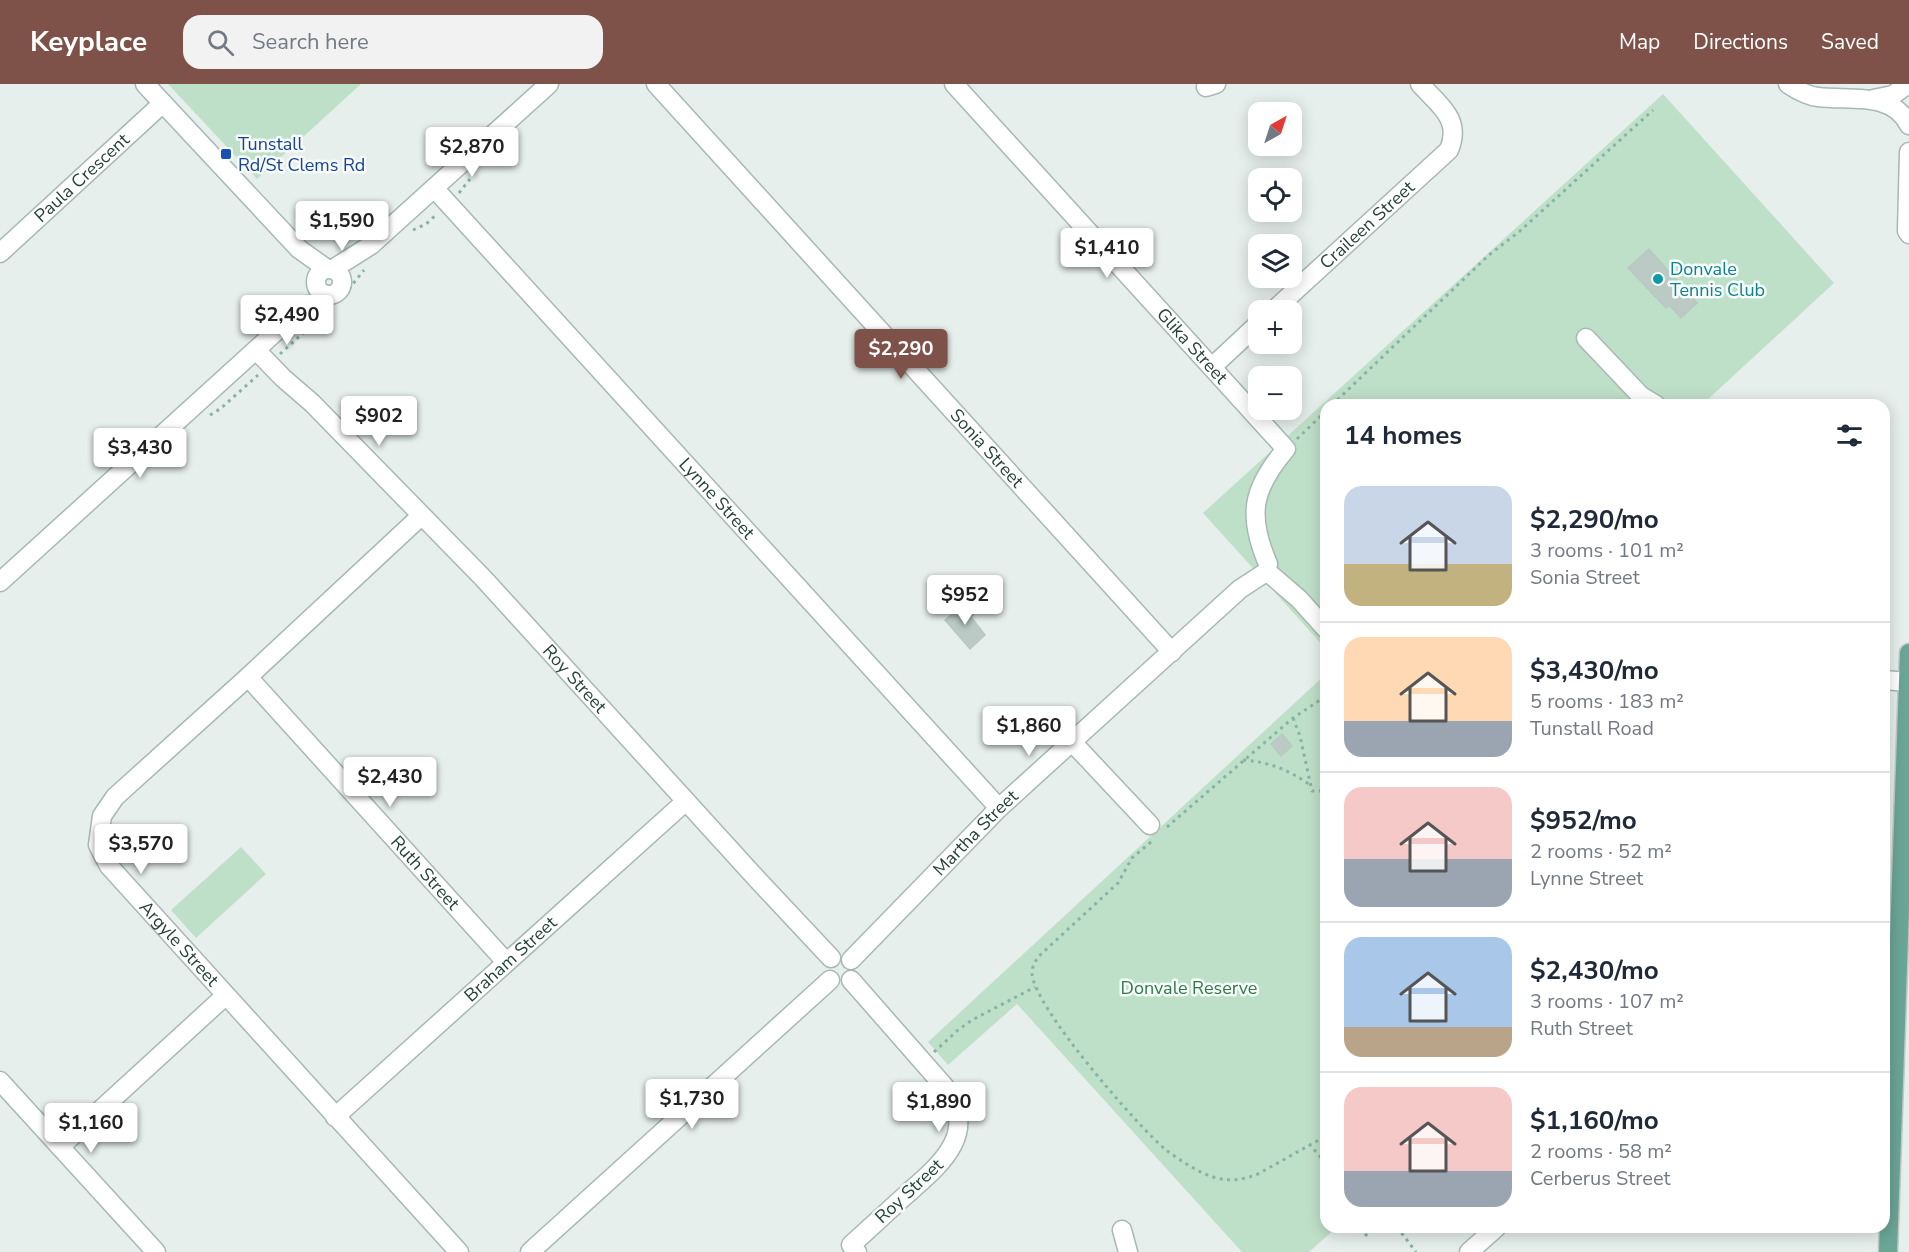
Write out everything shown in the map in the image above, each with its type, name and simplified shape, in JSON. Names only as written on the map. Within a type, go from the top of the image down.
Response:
[{"type":"main road","points":[[1890,1015],[1909,653]]},
{"type":"main road","points":[[1888,1233],[1888,1252]]},
{"type":"street","points":[[145,84],[327,279]]},
{"type":"street","points":[[0,582],[293,316],[327,279],[370,245],[549,84]]},
{"type":"street","name":"Sonia Street","points":[[656,84],[1172,651]]},
{"type":"street","name":"Glika Street","points":[[954,84],[1286,449]]},
{"type":"street","name":"Craileen Street","points":[[1285,300],[1449,150],[1454,137],[1454,129],[1449,116],[1420,84]]},
{"type":"street","points":[[1788,84],[1817,97],[1871,100],[1893,95],[1908,84]]},
{"type":"street","points":[[1871,100],[1898,110],[1909,125]]},
{"type":"street","name":"Paula Crescent","points":[[0,253],[163,104]]},
{"type":"street","points":[[1909,152],[1907,231],[1909,234]]},
{"type":"street","name":"Lynne Street","points":[[434,188],[999,808]]},
{"type":"street","points":[[1212,367],[1248,333]]},
{"type":"street","points":[[1586,338],[1646,399]]},
{"type":"street","name":"Roy Street","points":[[260,346],[282,378],[312,403],[491,586],[831,958]]},
{"type":"street","points":[[1286,449],[1264,478],[1255,508],[1256,530],[1263,568],[1274,567],[1282,574],[1299,599],[1320,622]]},
{"type":"street","name":"Argyle Street","points":[[421,516],[115,797],[102,816],[98,844],[109,866],[459,1252]]},
{"type":"street","name":"Martha Street","points":[[851,960],[999,808],[1263,568]]},
{"type":"street","name":"Ruth Street","points":[[248,677],[506,962]]},
{"type":"street","points":[[1890,680],[1908,682]]},
{"type":"street","points":[[1072,743],[1158,829]]},
{"type":"street","name":"Braham Street","points":[[335,1117],[686,801]]},
{"type":"street","points":[[841,955],[851,960],[855,970],[851,980],[841,985],[830,981],[825,969],[831,958],[841,955]]},
{"type":"street","name":"Roy Street","points":[[850,1250],[946,1158],[958,1131],[958,1115],[954,1099],[851,980]]},
{"type":"street","points":[[530,1252],[830,981]]},
{"type":"street","points":[[60,1147],[225,996]]},
{"type":"street","points":[[0,1081],[156,1252]]},
{"type":"street","points":[[1122,1230],[1128,1252]]},
{"type":"street","points":[[1469,1252],[1490,1233]]},
{"type":"path","points":[[1338,399],[1489,255],[1520,231],[1653,110]]},
{"type":"path","points":[[1286,449],[1320,417]]},
{"type":"path","points":[[1320,700],[1293,718],[1158,829],[1132,858],[1118,883],[1038,957],[1033,964],[1032,974],[1035,987],[1063,1033],[1138,1123],[1165,1149],[1183,1162],[1212,1177],[1233,1181],[1258,1174],[1320,1139]]},
{"type":"path","points":[[1293,718],[1300,736],[1312,791],[1320,791]]},
{"type":"path","points":[[1243,760],[1264,762],[1285,769],[1311,785]]},
{"type":"path","points":[[923,1063],[972,1020],[1035,987]]},
{"type":"path","points":[[1309,1144],[1320,1156]]},
{"type":"path","points":[[1365,1236],[1368,1233]]},
{"type":"path","points":[[1402,1233],[1416,1252]]},
{"type":"green space","points":[[168,84],[361,84],[257,179]]},
{"type":"green space","points":[[1663,94],[1834,283],[1708,399],[1328,399]]},
{"type":"green space","points":[[1320,406],[1320,642],[1203,513]]},
{"type":"green space","name":"Donvale Reserve","points":[[1320,680],[1320,1233],[1330,1233],[1309,1252],[1242,1252],[1017,1004],[948,1065],[928,1042]]},
{"type":"green space","points":[[241,847],[266,874],[196,938],[171,910]]},
{"type":"building","name":"Donvale Tennis Club","points":[[1649,249],[1697,303],[1681,318],[1669,305],[1666,308],[1628,268]]},
{"type":"building","points":[[964,604],[985,635],[970,649],[945,620]]},
{"type":"building","points":[[1282,734],[1292,746],[1281,756],[1271,744]]},
{"type":"place","name":"Tunstall Rd/St Clems Rd","points":[[226,154]]},
{"type":"place","name":"Donvale Tennis Club","points":[[1658,279]]}]
